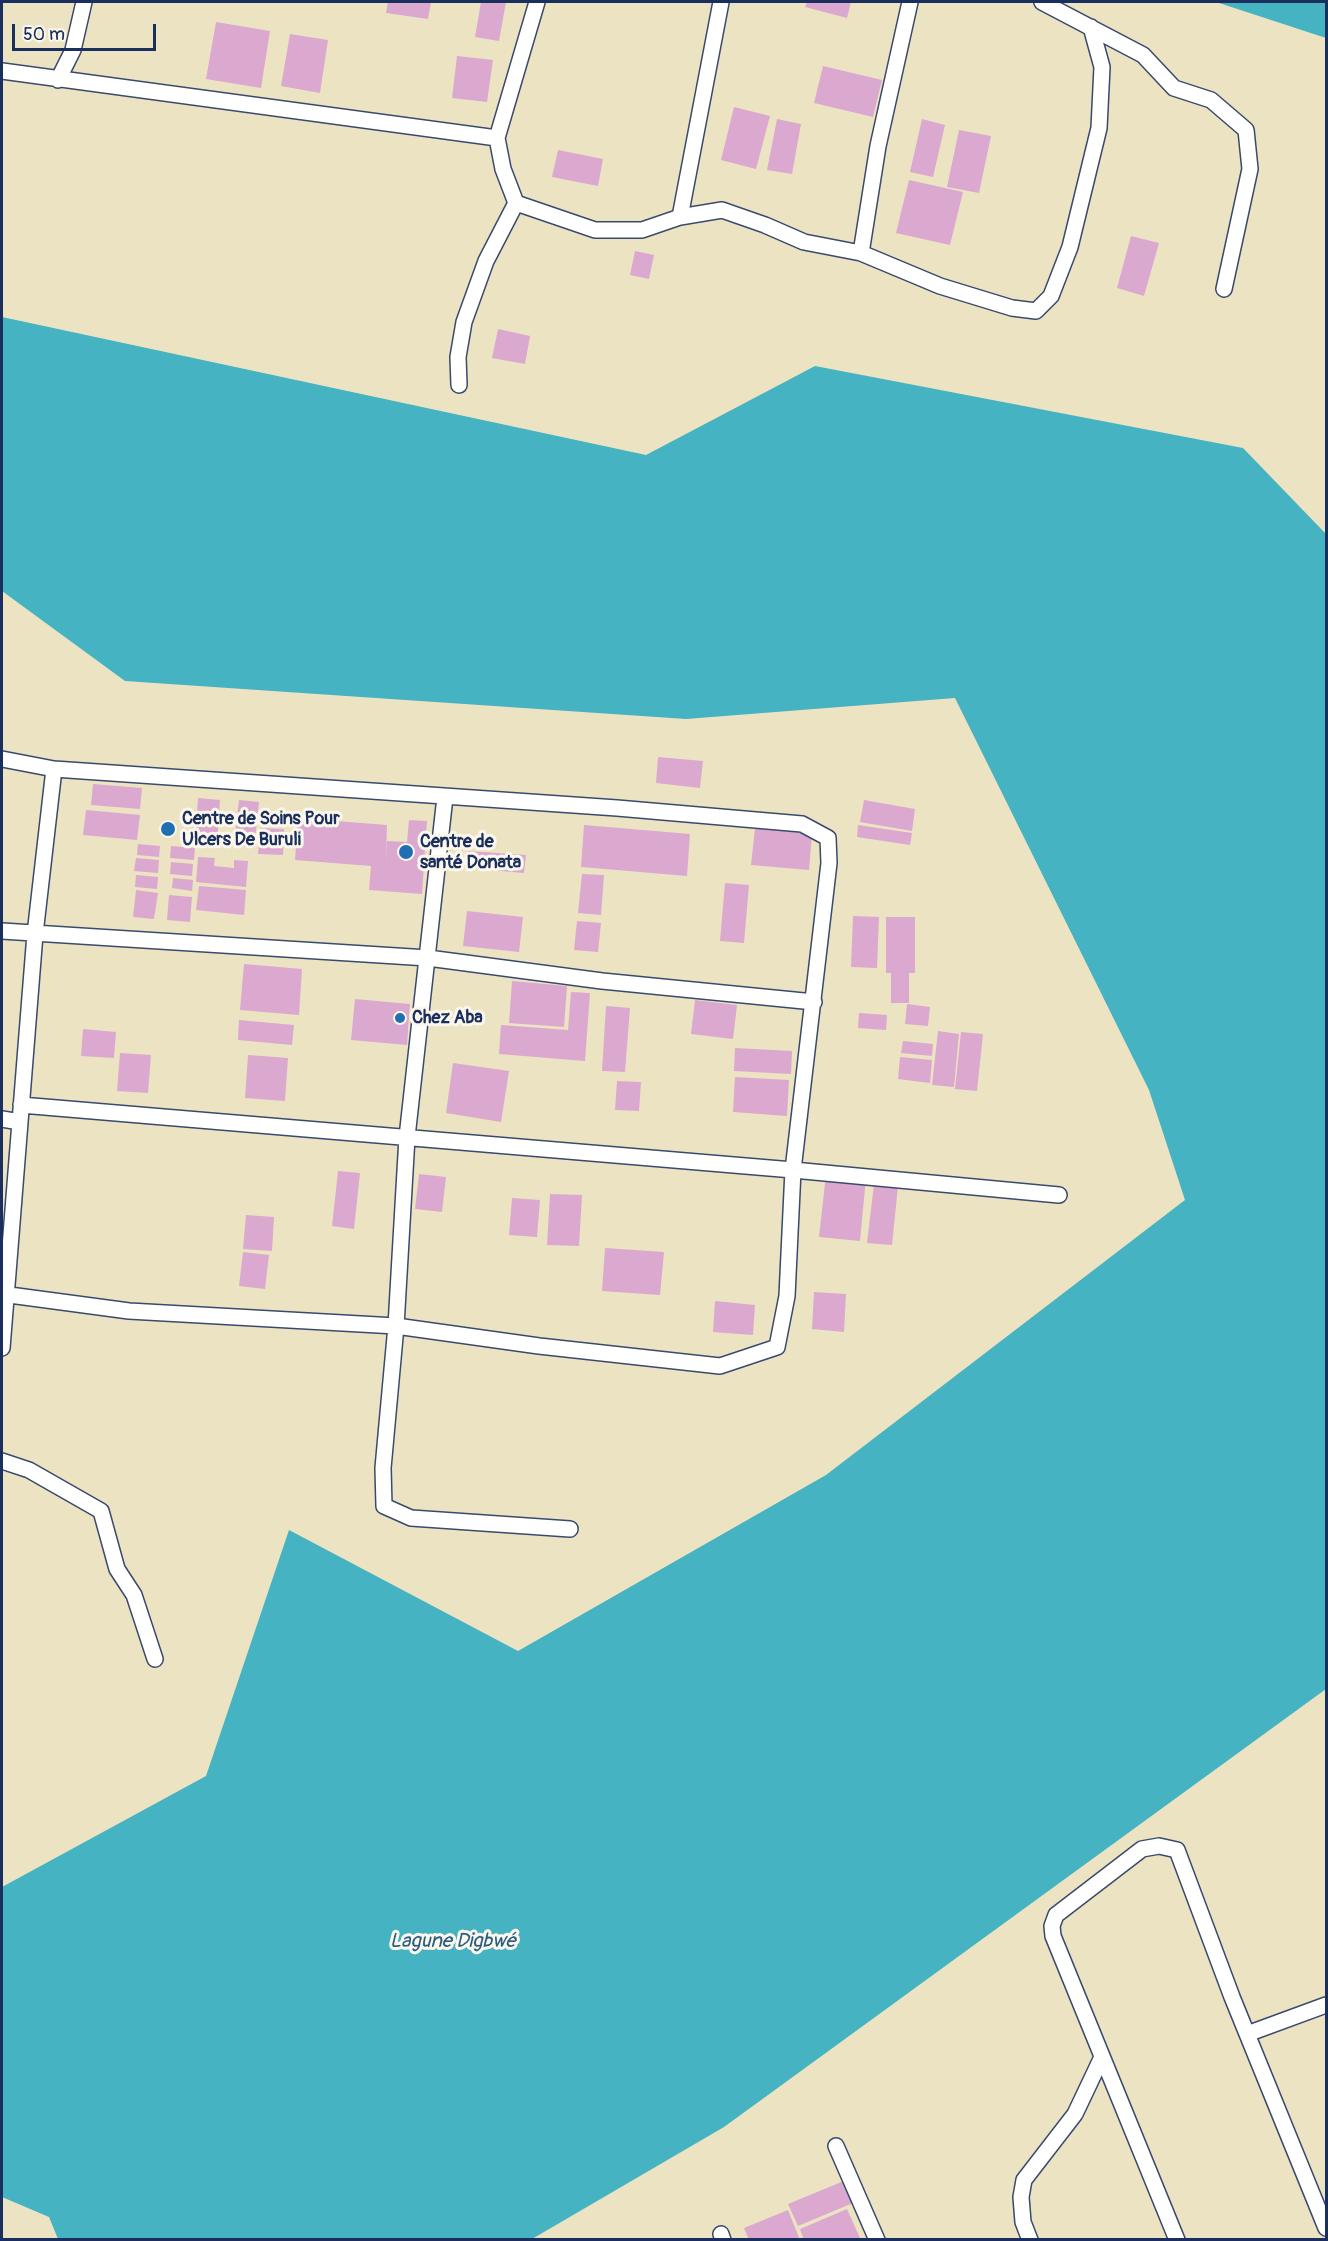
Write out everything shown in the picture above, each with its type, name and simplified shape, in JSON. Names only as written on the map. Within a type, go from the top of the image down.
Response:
[{"type":"street","points":[[58,80],[73,50],[84,2]]},
{"type":"street","points":[[459,385],[458,357],[464,322],[486,261],[516,203],[503,169],[497,138],[537,2]]},
{"type":"street","points":[[680,217],[721,2]]},
{"type":"street","points":[[861,254],[878,146],[910,2]]},
{"type":"street","points":[[1042,2],[1143,55],[1174,88],[1211,100],[1246,130],[1250,169],[1224,289]]},
{"type":"street","points":[[516,203],[595,230],[642,230],[680,217],[722,210],[804,242],[861,254],[940,286],[1012,308],[1036,311],[1051,296],[1070,247],[1099,128],[1102,68],[1091,27]]},
{"type":"street","points":[[2,71],[497,138]]},
{"type":"street","points":[[2,759],[54,769],[617,808],[802,824],[828,838],[829,863],[793,1170],[793,1209],[785,1314],[777,1347],[720,1366],[539,1346],[396,1326],[129,1311],[4,1294]]},
{"type":"street","points":[[2,1348],[4,1294],[35,934],[54,769]]},
{"type":"street","points":[[445,797],[407,1137],[396,1326],[383,1468],[384,1506],[411,1518],[570,1529]]},
{"type":"street","points":[[2,931],[428,958],[602,981],[814,1002]]},
{"type":"street","points":[[21,1105],[793,1170],[1059,1195]]},
{"type":"street","points":[[2,1119],[20,1122]]},
{"type":"street","points":[[2,1461],[29,1470],[101,1511],[117,1569],[134,1595],[155,1659]]},
{"type":"street","points":[[1177,2240],[1053,1936],[1052,1926],[1056,1915],[1142,1849],[1159,1846],[1177,1850],[1247,2034],[1326,2228]]},
{"type":"street","points":[[1247,2034],[1326,2005]]},
{"type":"street","points":[[1030,2240],[1023,2222],[1021,2197],[1024,2180],[1075,2114],[1102,2057]]},
{"type":"street","points":[[836,2146],[877,2240]]},
{"type":"water","points":[[1216,2],[1326,2],[1326,38]]},
{"type":"water","name":"Lagune Digbwé","points":[[2,317],[646,455],[815,366],[1243,448],[1326,534],[1326,1689],[724,2127],[532,2239],[58,2239],[49,2217],[2,2197],[2,1887],[206,1776],[289,1530],[518,1651],[826,1475],[1185,1200],[1149,1090],[955,698],[686,719],[125,681],[2,591]]},
{"type":"building","points":[[388,2],[431,2],[428,19],[386,13]]},
{"type":"building","points":[[481,2],[506,2],[499,41],[475,37]]},
{"type":"building","points":[[807,2],[851,2],[847,18],[805,7]]},
{"type":"building","points":[[216,22],[270,31],[261,88],[206,79]]},
{"type":"building","points":[[290,34],[328,40],[320,93],[281,86]]},
{"type":"building","points":[[457,56],[493,60],[487,102],[452,98]]},
{"type":"building","points":[[823,66],[882,80],[873,117],[814,103]]},
{"type":"building","points":[[734,107],[770,116],[756,169],[721,160]]},
{"type":"building","points":[[777,119],[801,124],[792,174],[767,170]]},
{"type":"building","points":[[922,119],[945,125],[933,177],[910,172]]},
{"type":"building","points":[[959,130],[991,136],[979,193],[947,187]]},
{"type":"building","points":[[558,150],[603,159],[598,186],[552,177]]},
{"type":"building","points":[[909,180],[963,192],[950,245],[896,233]]},
{"type":"building","points":[[1131,236],[1159,243],[1144,296],[1117,288]]},
{"type":"building","points":[[635,251],[654,255],[649,279],[630,275]]},
{"type":"building","points":[[498,329],[530,336],[525,364],[492,358]]},
{"type":"building","points":[[658,757],[703,761],[700,788],[656,783]]},
{"type":"building","points":[[93,784],[142,788],[140,809],[91,805]]},
{"type":"building","points":[[198,798],[220,800],[217,845],[195,843]]},
{"type":"building","points":[[239,800],[259,802],[254,848],[234,845]]},
{"type":"building","points":[[864,800],[915,809],[912,831],[860,822]]},
{"type":"building","points":[[86,810],[140,815],[137,840],[83,835]]},
{"type":"building","points":[[298,818],[387,825],[386,864],[387,841],[407,842],[409,820],[427,821],[422,894],[369,890],[371,866],[295,860]]},
{"type":"building","points":[[584,825],[690,834],[687,876],[581,867]]},
{"type":"building","points":[[858,825],[912,833],[910,845],[857,837]]},
{"type":"building","points":[[260,828],[284,829],[283,855],[258,854]]},
{"type":"building","points":[[755,828],[812,833],[809,870],[751,865]]},
{"type":"building","points":[[138,844],[160,846],[159,857],[137,855]]},
{"type":"building","points":[[171,846],[195,848],[194,860],[170,858]]},
{"type":"building","points":[[468,851],[526,855],[524,873],[467,868]]},
{"type":"building","points":[[198,857],[215,858],[214,866],[234,868],[234,860],[248,861],[246,887],[196,882]]},
{"type":"building","points":[[136,858],[159,860],[158,873],[134,871]]},
{"type":"building","points":[[171,862],[193,864],[192,876],[170,874]]},
{"type":"building","points":[[582,874],[604,875],[601,915],[578,913]]},
{"type":"building","points":[[136,875],[158,877],[157,889],[135,887]]},
{"type":"building","points":[[173,878],[193,880],[192,891],[172,888]]},
{"type":"building","points":[[725,883],[749,885],[744,943],[720,941]]},
{"type":"building","points":[[199,886],[246,890],[244,915],[196,910]]},
{"type":"building","points":[[136,890],[158,893],[154,919],[133,917]]},
{"type":"building","points":[[169,895],[192,897],[190,922],[167,920]]},
{"type":"building","points":[[467,911],[523,917],[519,952],[463,946]]},
{"type":"building","points":[[853,916],[879,917],[877,968],[851,967]]},
{"type":"building","points":[[886,917],[915,917],[915,973],[909,973],[909,1003],[891,1003],[891,973],[886,973]]},
{"type":"building","points":[[577,921],[601,923],[598,952],[574,950]]},
{"type":"building","points":[[244,964],[302,969],[299,1015],[240,1010]]},
{"type":"building","points":[[512,981],[567,986],[564,1027],[509,1023]]},
{"type":"building","points":[[571,992],[590,993],[585,1061],[499,1054],[501,1025],[568,1030]]},
{"type":"building","points":[[355,999],[410,1004],[407,1045],[351,1040]]},
{"type":"building","points":[[695,1000],[737,1005],[733,1039],[691,1034]]},
{"type":"building","points":[[907,1004],[930,1007],[928,1026],[905,1024]]},
{"type":"building","points":[[606,1006],[630,1008],[625,1072],[602,1071]]},
{"type":"building","points":[[859,1013],[887,1015],[886,1030],[858,1028]]},
{"type":"building","points":[[239,1020],[294,1025],[292,1045],[238,1040]]},
{"type":"building","points":[[83,1029],[116,1032],[114,1058],[81,1056]]},
{"type":"building","points":[[938,1031],[959,1034],[954,1087],[932,1085]]},
{"type":"building","points":[[961,1032],[983,1034],[977,1091],[955,1089]]},
{"type":"building","points":[[903,1041],[933,1044],[932,1056],[901,1053]]},
{"type":"building","points":[[735,1048],[792,1051],[791,1074],[734,1071]]},
{"type":"building","points":[[120,1053],[151,1055],[148,1093],[117,1091]]},
{"type":"building","points":[[248,1055],[288,1058],[285,1101],[245,1098]]},
{"type":"building","points":[[900,1057],[932,1060],[930,1083],[898,1079]]},
{"type":"building","points":[[453,1063],[509,1071],[501,1122],[446,1113]]},
{"type":"building","points":[[735,1077],[789,1080],[787,1116],[733,1112]]},
{"type":"building","points":[[617,1081],[641,1082],[639,1111],[615,1110]]},
{"type":"building","points":[[338,1171],[360,1173],[354,1229],[332,1226]]},
{"type":"building","points":[[419,1174],[446,1177],[442,1212],[415,1209]]},
{"type":"building","points":[[826,1174],[866,1178],[860,1241],[819,1237]]},
{"type":"building","points":[[874,1184],[898,1186],[892,1245],[867,1243]]},
{"type":"building","points":[[550,1194],[582,1195],[579,1246],[547,1245]]},
{"type":"building","points":[[512,1198],[540,1200],[537,1237],[509,1235]]},
{"type":"building","points":[[246,1215],[274,1217],[272,1251],[243,1249]]},
{"type":"building","points":[[605,1248],[664,1252],[660,1295],[602,1291]]},
{"type":"building","points":[[243,1252],[269,1255],[265,1289],[239,1286]]},
{"type":"building","points":[[814,1292],[846,1294],[844,1332],[812,1329]]},
{"type":"building","points":[[715,1301],[755,1305],[753,1335],[713,1332]]},
{"type":"building","points":[[844,2181],[853,2203],[798,2226],[788,2204]]},
{"type":"building","points":[[847,2209],[860,2238],[804,2240],[800,2229]]},
{"type":"building","points":[[788,2210],[800,2240],[749,2240],[744,2228]]},
{"type":"place","name":"Centre de Soins Pour Ulcers De Buruli","points":[[168,829]]},
{"type":"place","name":"Centre de santé Donata","points":[[406,852]]},
{"type":"place","name":"Chez Aba","points":[[400,1018]]}]
